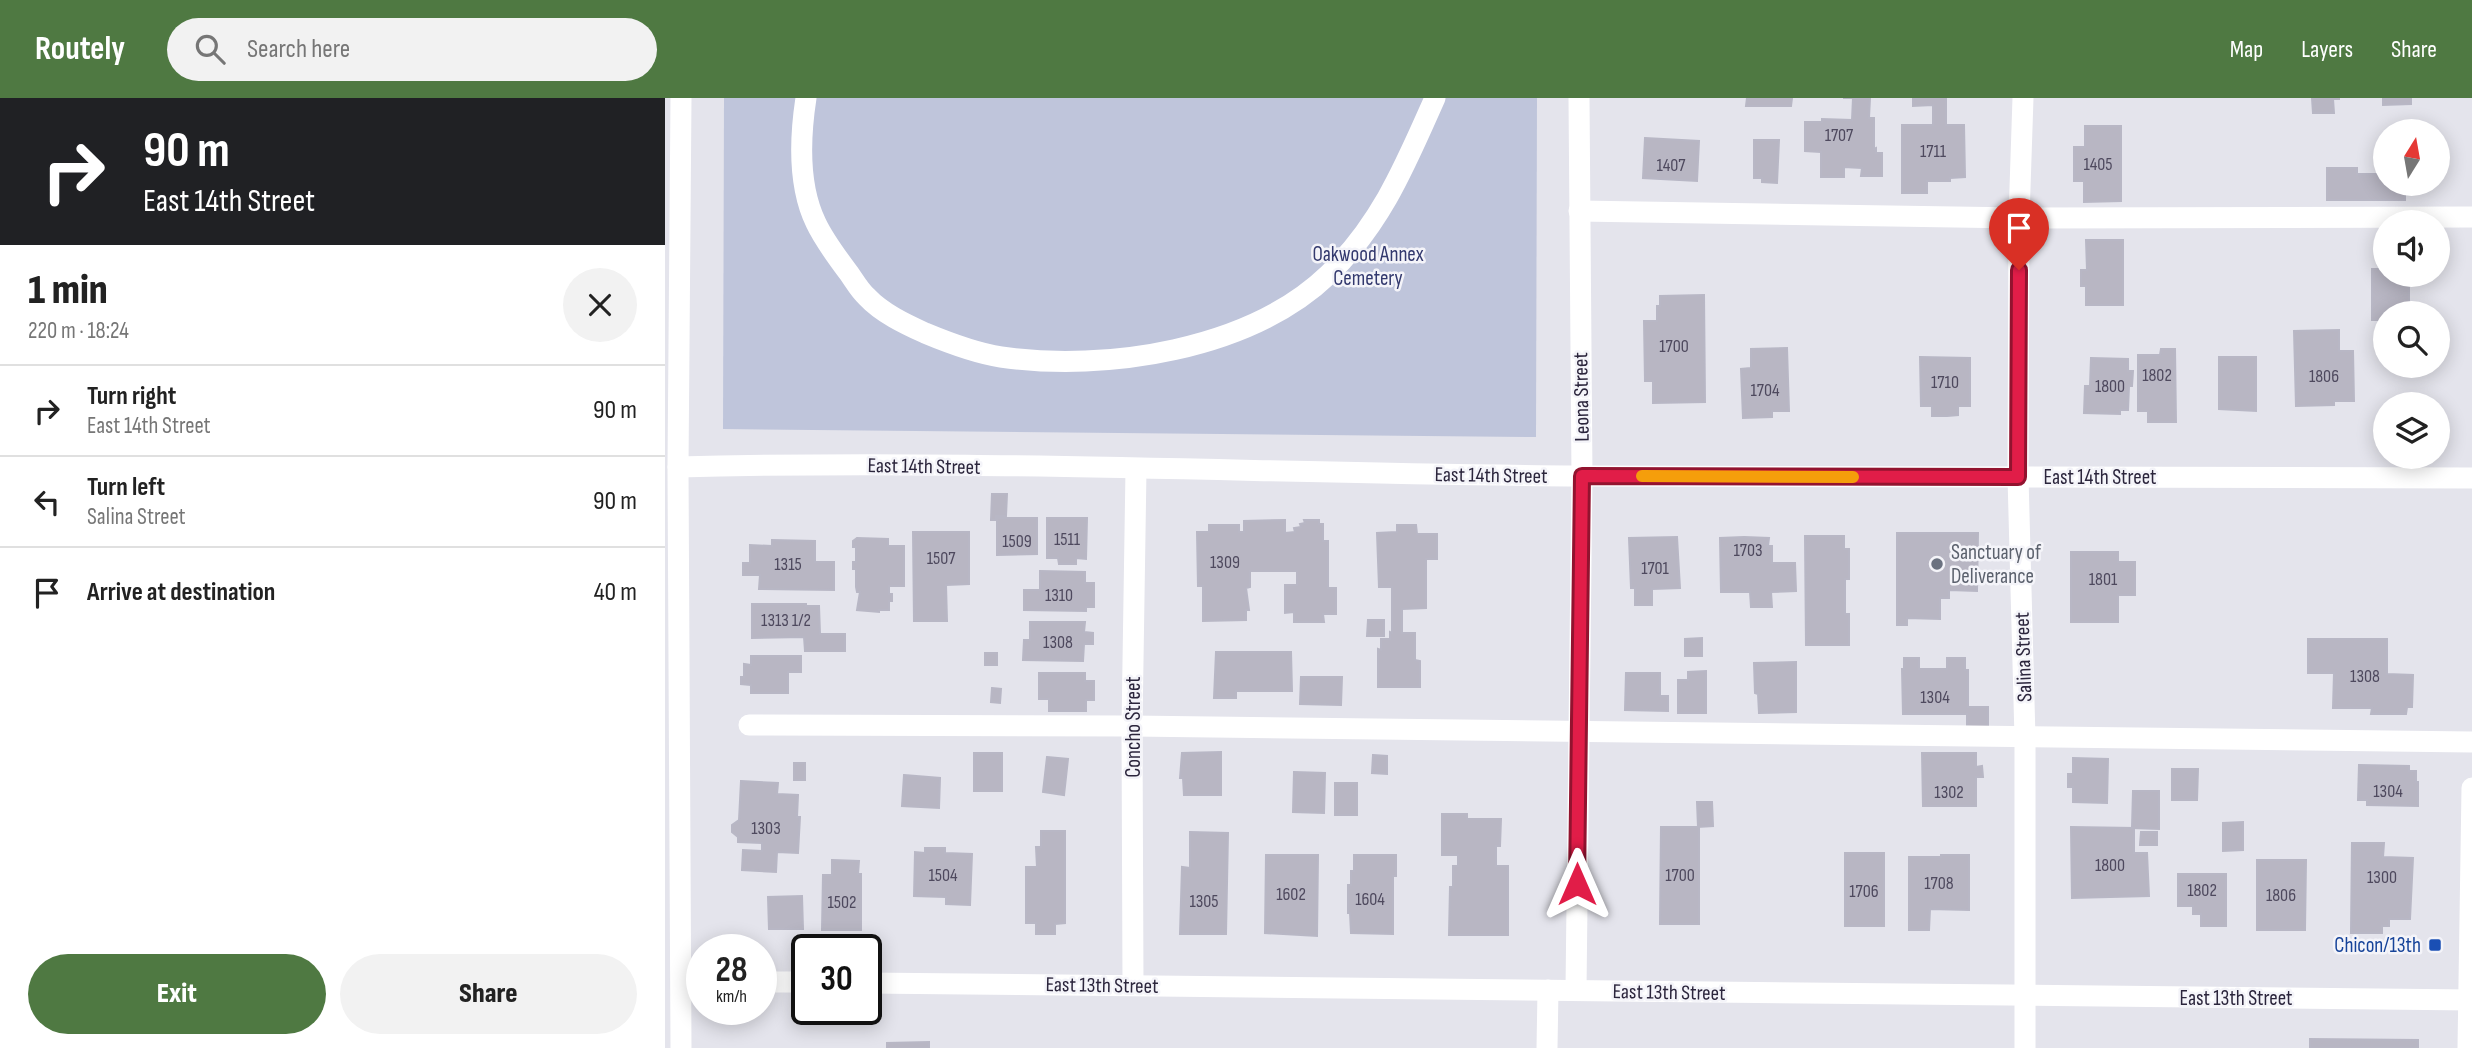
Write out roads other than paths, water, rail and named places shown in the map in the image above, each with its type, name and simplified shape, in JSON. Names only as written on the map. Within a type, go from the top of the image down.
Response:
[{"type":"street","points":[[681,98],[674,454],[673,708],[689,934]]},
{"type":"street","points":[[806,98],[801,130],[803,174],[815,221],[867,298],[902,323],[953,345],[999,357],[1052,361],[1146,355],[1203,344],[1286,306],[1329,274],[1388,200],[1435,98]]},
{"type":"street","name":"Leona Street","points":[[1576,990],[1582,476],[1579,98]]},
{"type":"street","name":"Salina Street","points":[[2022,98],[2018,477],[2025,738],[2025,1048]]},
{"type":"street","points":[[1579,211],[2019,218],[2472,217]]},
{"type":"street","name":"East 14th Street","points":[[674,454],[762,465],[1582,476],[2472,478]]},
{"type":"street","name":"Concho Street","points":[[1133,985],[1132,726],[1136,468]]},
{"type":"street","points":[[749,725],[1132,726],[2472,742]]},
{"type":"street","points":[[2468,1048],[2472,788]]},
{"type":"street","name":"East 13th Street","points":[[882,983],[2470,1000]]},
{"type":"street","points":[[1547,1048],[1548,990]]},
{"type":"street","points":[[681,1048],[673,1012],[686,991]]},
{"type":"place","name":"Sanctuary of Deliverance","points":[[1937,564]]},
{"type":"place","name":"Chicon/13th","points":[[2435,945]]},
{"type":"park label","name":"Oakwood Annex Cemetery","points":[[1368,266]]}]
